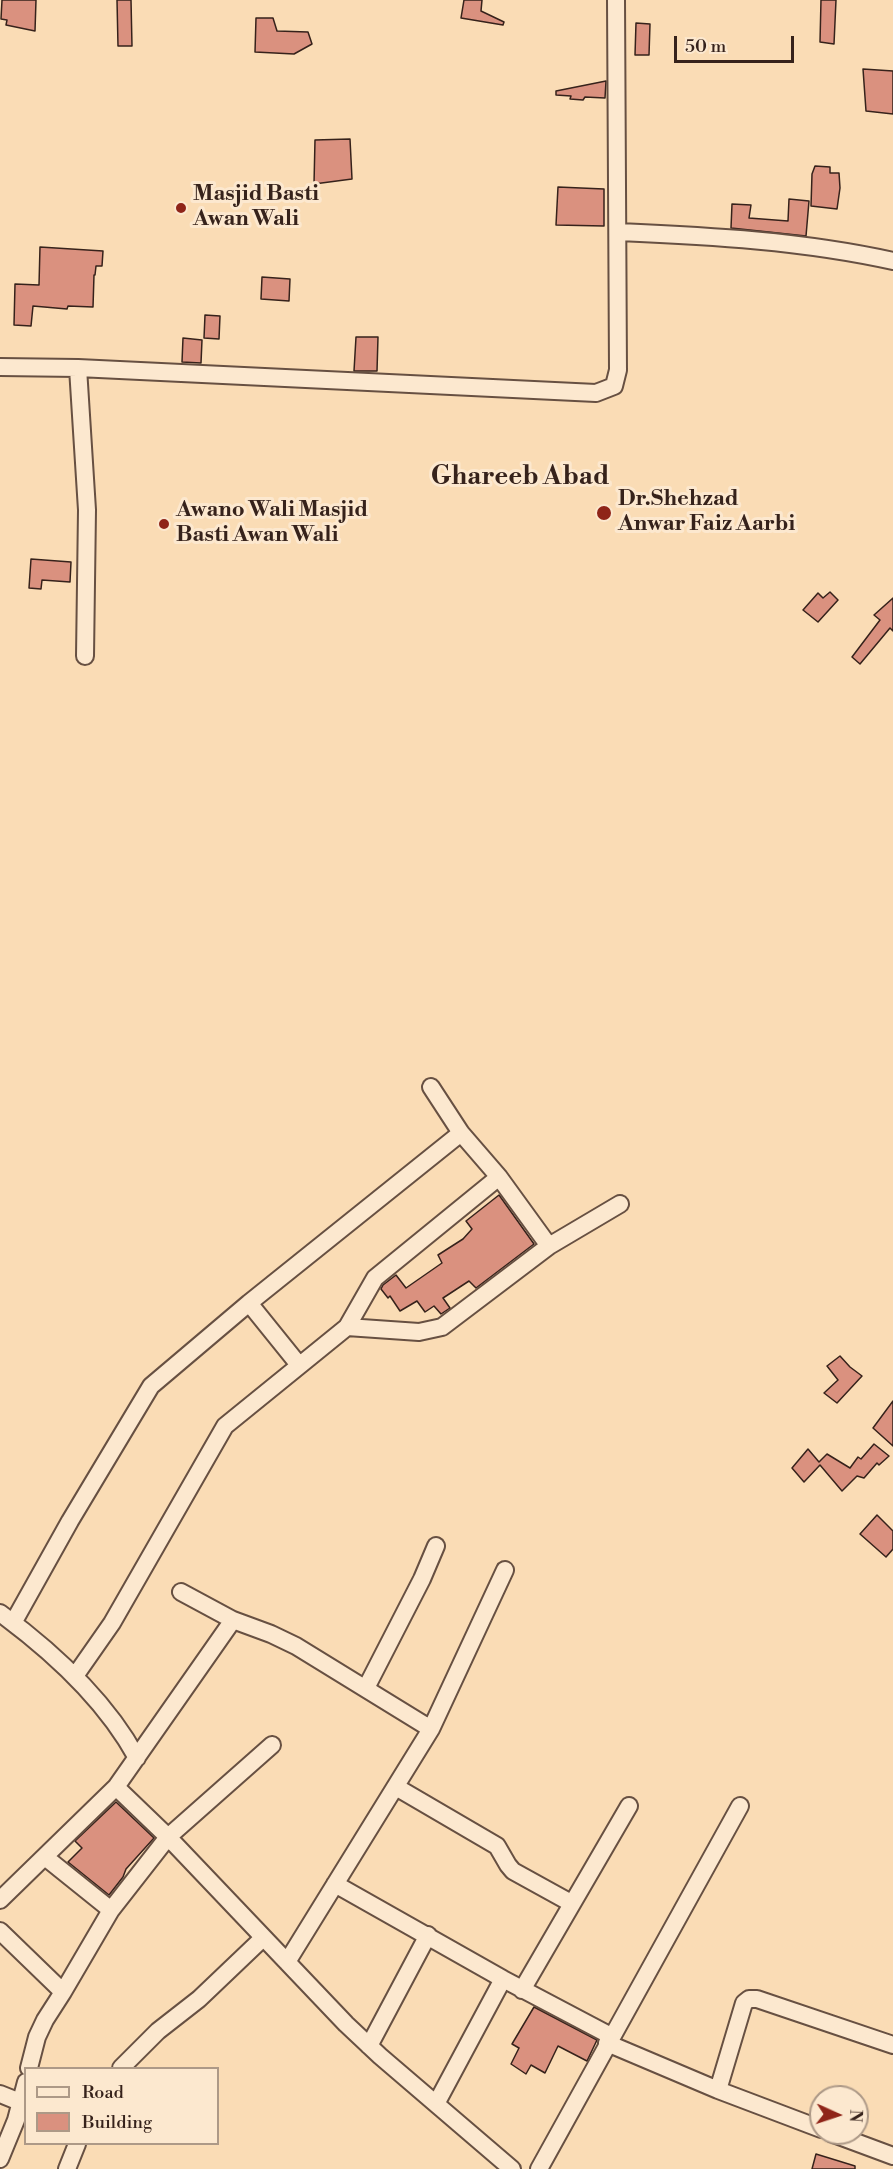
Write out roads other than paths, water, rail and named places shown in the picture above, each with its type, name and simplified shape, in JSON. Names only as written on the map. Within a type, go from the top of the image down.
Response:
[{"type":"street","points":[[0,367],[78,368],[596,393],[614,386],[618,370],[616,0]]},
{"type":"street","points":[[618,232],[736,238],[893,261]]},
{"type":"street","points":[[78,368],[87,510],[85,656]]},
{"type":"street","points":[[431,1087],[461,1132],[499,1177],[549,1246]]},
{"type":"street","points":[[136,1758],[125,1736],[75,1676],[7,1618],[70,1521],[152,1386],[249,1303],[461,1132]]},
{"type":"street","points":[[75,1676],[112,1623],[225,1426],[347,1327],[375,1278],[499,1177]]},
{"type":"street","points":[[347,1327],[419,1332],[442,1327],[549,1246],[620,1204]]},
{"type":"street","points":[[249,1303],[299,1365]]},
{"type":"street","points":[[366,1688],[422,1579],[436,1546]]},
{"type":"street","points":[[286,1962],[431,1729],[505,1570]]},
{"type":"street","points":[[181,1593],[233,1620],[296,1646],[431,1729]]},
{"type":"street","points":[[0,1900],[116,1787],[233,1620]]},
{"type":"street","points":[[29,2067],[37,2037],[49,2013],[111,1910],[168,1838],[272,1745]]},
{"type":"street","points":[[116,1787],[369,2046],[512,2169]]},
{"type":"street","points":[[396,1787],[497,1846],[513,1871],[571,1903]]},
{"type":"street","points":[[522,1990],[629,1806]]},
{"type":"street","points":[[539,2169],[740,1806]]},
{"type":"street","points":[[45,1857],[111,1910]]},
{"type":"street","points":[[335,1884],[609,2039],[718,2090],[809,2124]]},
{"type":"street","points":[[0,1931],[63,1992]]},
{"type":"street","points":[[369,2046],[428,1935]]},
{"type":"street","points":[[122,2067],[158,2031],[199,1999],[263,1938]]},
{"type":"street","points":[[436,2104],[503,1979]]},
{"type":"street","points":[[718,2090],[744,2003],[748,2000],[756,1999],[893,2045]]},
{"type":"street","points":[[0,2159],[10,2137],[24,2089]]},
{"type":"street","points":[[0,2094],[20,2102]]},
{"type":"street","points":[[67,2169],[77,2145]]},
{"type":"street","points":[[863,2145],[893,2156]]},
{"type":"place","name":"Masjid Basti Awan Wali","points":[[181,208]]},
{"type":"place","name":"Dr.Shehzad Anwar Faiz Aarbi","points":[[604,513]]},
{"type":"place","name":"Awano Wali Masjid Basti Awan Wali","points":[[164,524]]},
{"type":"district","name":"Ghareeb Abad","points":[[520,478]]}]
